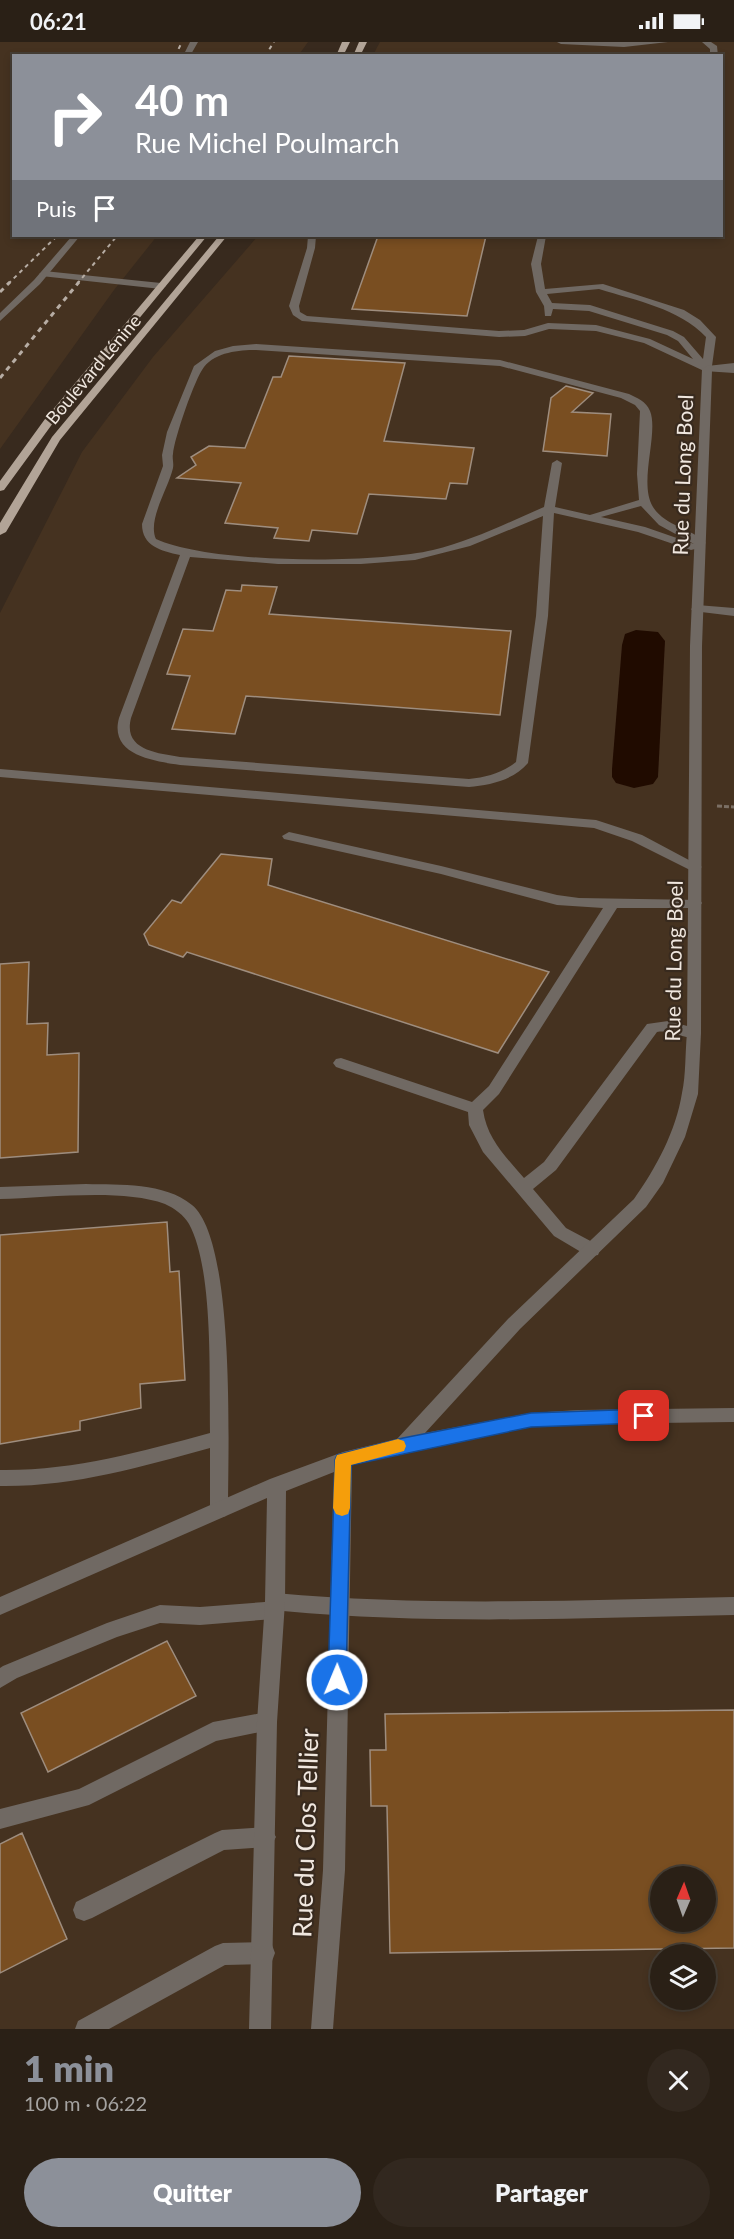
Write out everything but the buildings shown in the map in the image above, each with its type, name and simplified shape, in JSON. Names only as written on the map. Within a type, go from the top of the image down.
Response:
[{"type":"main road","points":[[0,488],[49,421],[202,237]]},
{"type":"main road","name":"Boulevard Lénine","points":[[0,532],[56,439],[222,237]]},
{"type":"street","points":[[561,42],[624,45],[671,42]]},
{"type":"street","points":[[706,42],[714,48],[714,54]]},
{"type":"street","points":[[0,318],[44,274],[75,237]]},
{"type":"street","points":[[312,237],[311,248],[294,306],[296,313],[305,319],[499,334],[525,333],[548,326],[596,328],[633,336],[708,369],[734,368]]},
{"type":"street","points":[[542,237],[536,264],[541,292],[549,306],[548,326]]},
{"type":"street","points":[[44,274],[161,286]]},
{"type":"street","name":"Rue du Long Boel","points":[[403,1445],[514,1324],[640,1203],[662,1169],[677,1137],[690,1094],[694,1033],[697,609],[711,337],[697,322],[681,312],[600,286],[541,292]]},
{"type":"street","points":[[549,306],[590,308],[670,333],[681,339],[708,369]]},
{"type":"street","points":[[241,347],[500,363],[625,396],[639,404],[645,411],[644,502],[658,518],[700,546],[589,516],[549,509],[452,548],[416,557],[376,561],[280,560],[186,553],[162,547],[152,541],[148,533],[148,524],[168,466],[167,455],[172,432],[200,366],[205,359],[216,353],[241,347]]},
{"type":"street","points":[[186,553],[125,718],[123,732],[129,743],[140,751],[157,758],[222,765],[440,782],[489,781],[503,777],[522,762],[542,616],[549,509],[556,463]]},
{"type":"street","points":[[589,516],[644,502]]},
{"type":"street","points":[[697,609],[734,612]]},
{"type":"street","points":[[0,773],[596,824],[637,838],[695,867]]},
{"type":"street","points":[[289,836],[441,870],[557,900],[695,903]]},
{"type":"street","points":[[475,1109],[494,1090],[613,903]]},
{"type":"street","points":[[523,1188],[550,1166],[652,1028],[666,1025],[694,1033]]},
{"type":"street","points":[[340,1064],[475,1109]]},
{"type":"street","points":[[475,1109],[477,1125],[489,1148],[560,1232],[592,1250]]},
{"type":"street","points":[[0,1193],[142,1193],[168,1199],[188,1210],[198,1224],[205,1245],[214,1297],[219,1510]]},
{"type":"street","points":[[0,1606],[277,1485],[343,1460],[403,1445],[531,1420],[578,1417],[734,1415]]},
{"type":"street","points":[[0,1478],[48,1479],[88,1473],[219,1438]]},
{"type":"street","name":"Rue du Clos Tellier","points":[[322,2029],[334,1870],[343,1460]]},
{"type":"street","name":"Rue du Clos Tellier","points":[[260,2029],[264,1953],[267,1722],[274,1606],[277,1485]]},
{"type":"street","points":[[0,1679],[10,1672],[144,1618],[160,1614],[200,1616],[274,1606],[409,1611],[734,1606]]},
{"type":"street","points":[[0,1819],[82,1798],[213,1732],[267,1722]]},
{"type":"street","points":[[84,1910],[222,1840],[265,1838]]},
{"type":"street","points":[[86,2029],[223,1954],[264,1953]]},
{"type":"shaded area","points":[[0,42],[308,42],[299,54],[12,54],[12,237],[156,237],[114,290],[0,449]]},
{"type":"shaded area","points":[[380,42],[734,42],[734,2029],[0,2029],[0,613],[82,452],[153,357],[257,237],[723,237],[723,54],[374,54]]},
{"type":"shaded area","points":[[636,630],[658,632],[665,641],[658,777],[653,784],[634,788],[616,783],[612,777],[612,769],[622,645],[625,634]]},
{"type":"railway","points":[[176,54],[182,42]]},
{"type":"railway","points":[[266,54],[274,42]]},
{"type":"railway","points":[[8,284],[56,237]]},
{"type":"railway","points":[[77,284],[116,237]]},
{"type":"railway","points":[[0,378],[79,282]]},
{"type":"railway","points":[[0,292],[8,284]]},
{"type":"slow traffic","points":[[342,1508],[343,1460],[398,1446]]},
{"type":"route","points":[[337,1680],[343,1460],[403,1445],[531,1420],[644,1416]]}]
